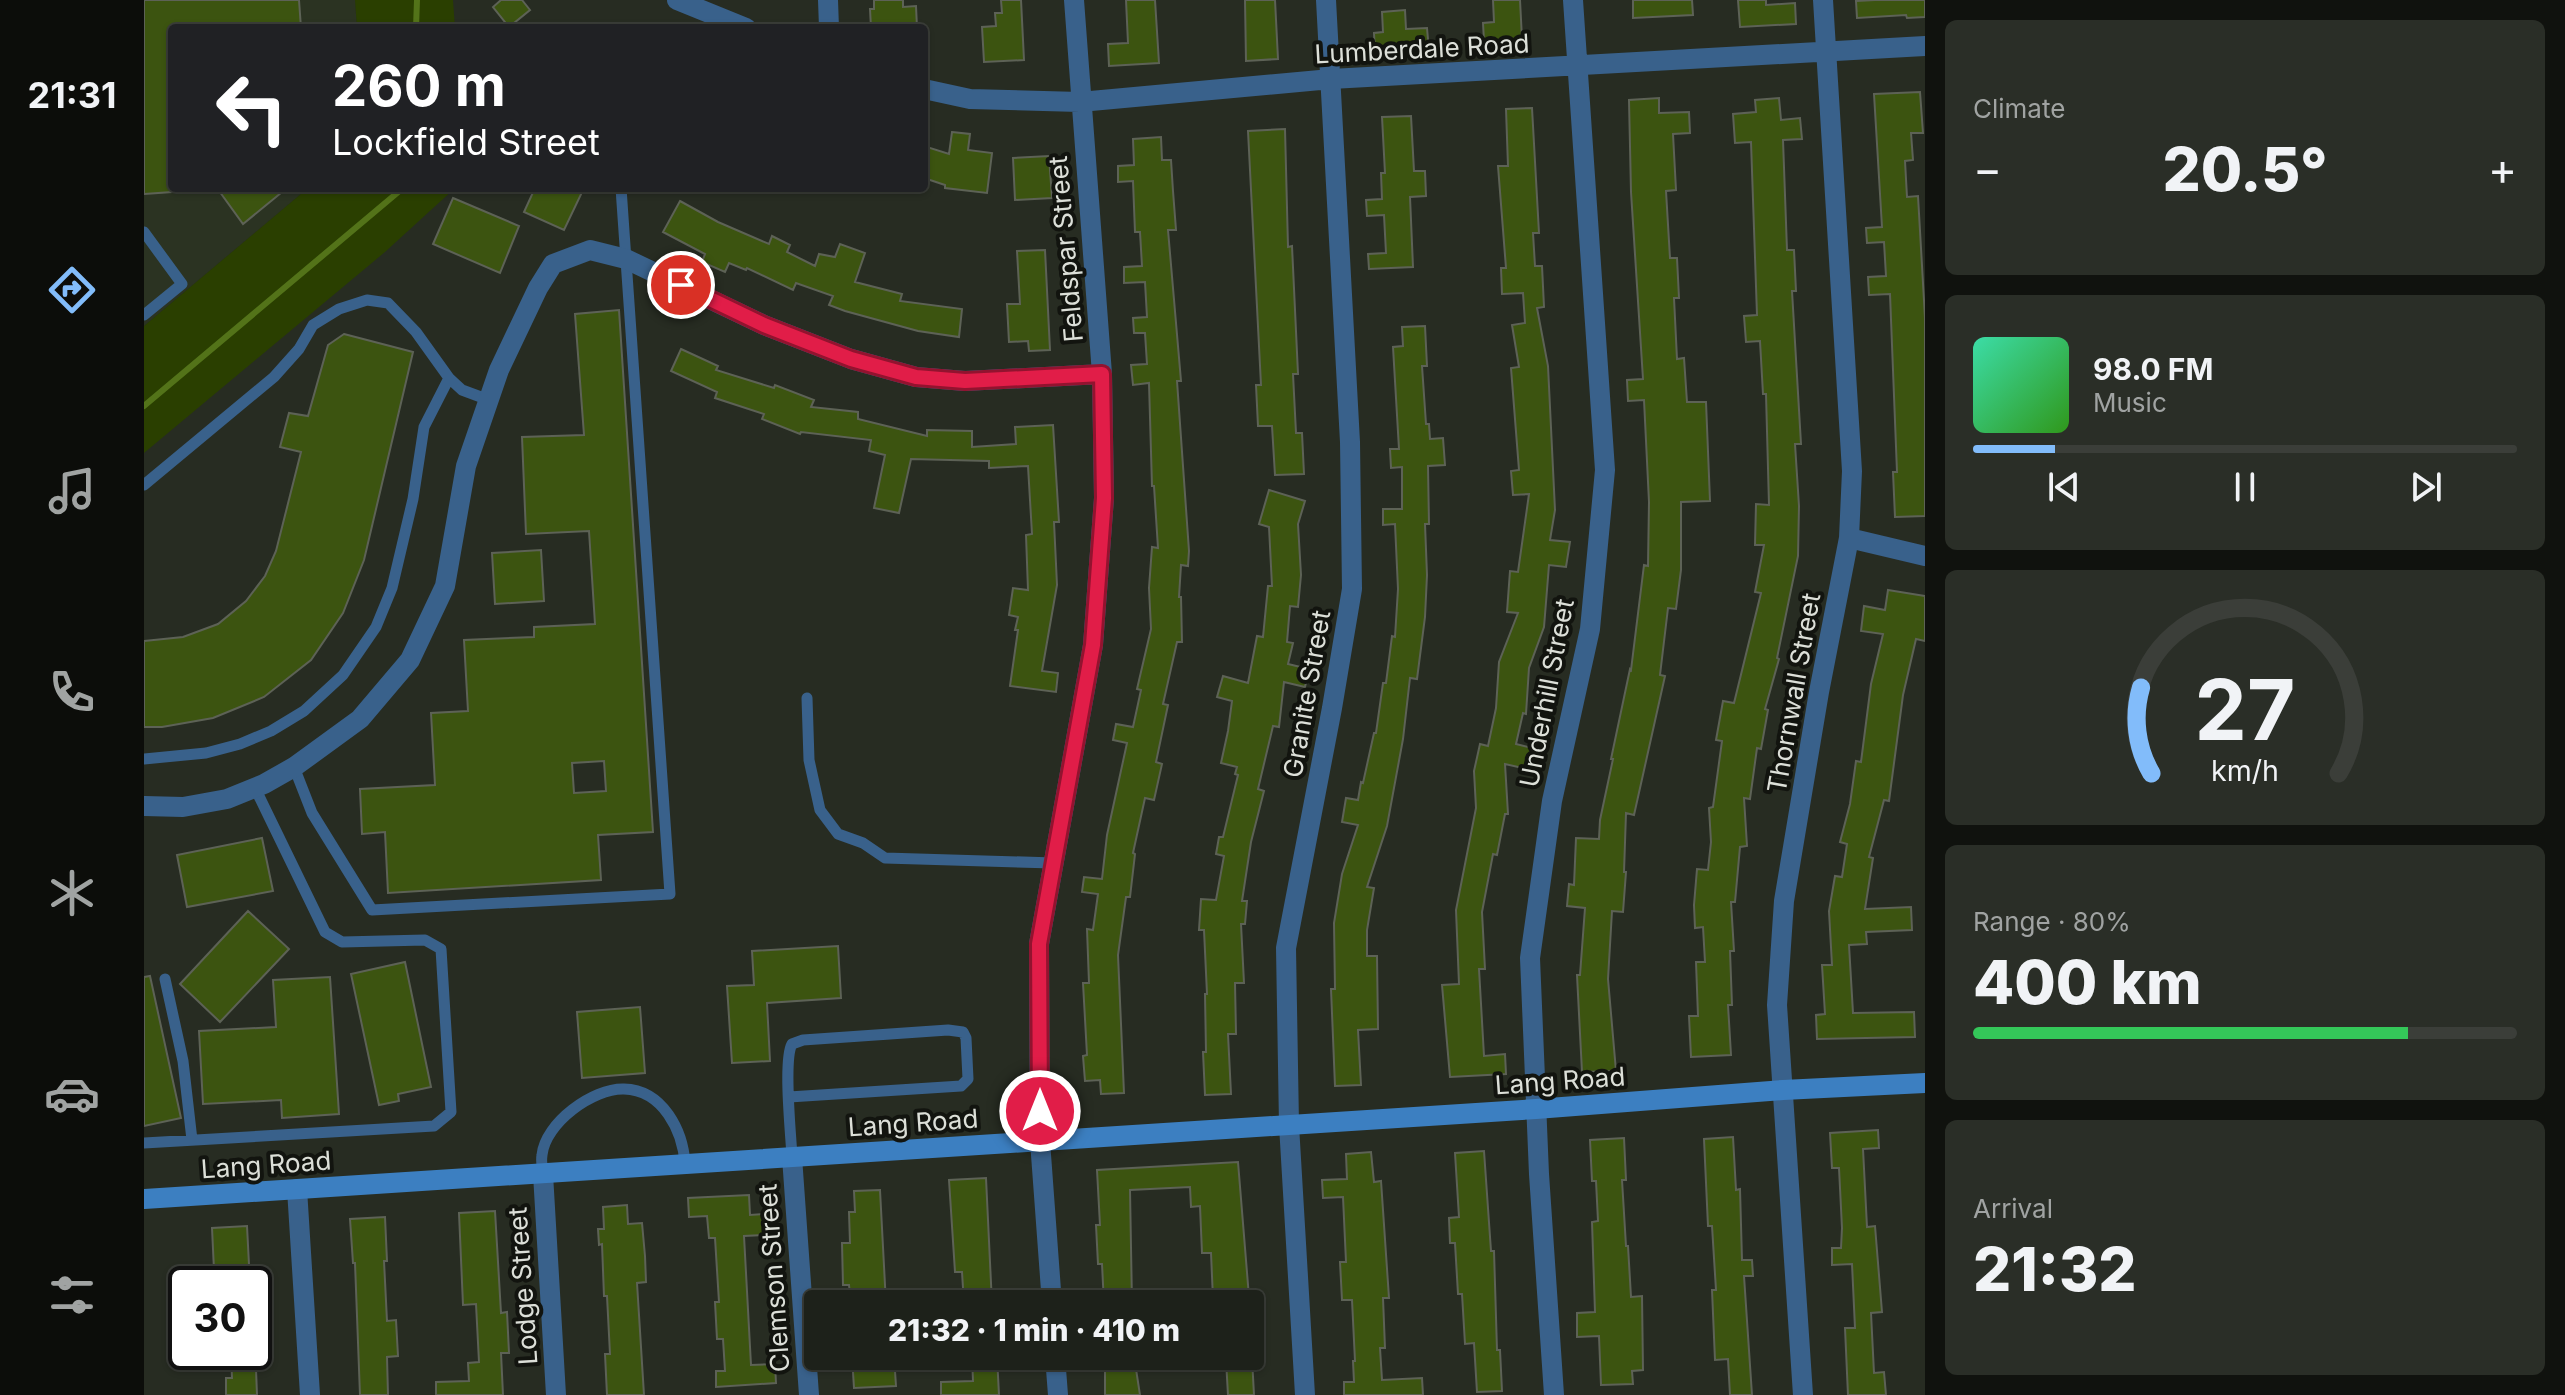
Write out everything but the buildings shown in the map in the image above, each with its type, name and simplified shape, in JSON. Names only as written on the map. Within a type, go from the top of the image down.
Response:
[{"type":"street","points":[[677,0],[736,24]]},
{"type":"street","points":[[828,0],[829,24]]},
{"type":"street","name":"Feldspar Street","points":[[1051,1290],[1040,1141],[1039,944],[1093,645],[1104,498],[1102,374],[1074,0]]},
{"type":"street","name":"Granite Street","points":[[1305,1395],[1289,1125],[1286,948],[1352,589],[1350,442],[1326,0]]},
{"type":"street","name":"Underhill Street","points":[[1554,1395],[1530,958],[1552,801],[1590,629],[1605,470],[1573,0]]},
{"type":"street","name":"Thornwall Street","points":[[1803,1395],[1777,1005],[1784,901],[1849,538],[1852,471],[1823,0]]},
{"type":"street","name":"Lumberdale Road","points":[[928,90],[970,99],[1080,102],[1331,79],[1925,46]]},
{"type":"street","points":[[144,806],[183,807],[227,799],[294,767],[360,719],[410,660],[445,586],[466,466],[489,400],[516,332],[553,264],[590,250],[626,259],[764,325],[851,359],[916,377],[965,381],[1102,374]]},
{"type":"street","points":[[1849,538],[1925,556]]},
{"type":"street","name":"Lang Road","points":[[144,1199],[1925,1083]]},
{"type":"street","name":"Clemson Street","points":[[792,1157],[809,1395]]},
{"type":"street","name":"Lodge Street","points":[[543,1174],[556,1395]]},
{"type":"street","points":[[297,1189],[310,1395]]},
{"type":"street","points":[[1056,1370],[1058,1395]]},
{"type":"lane","points":[[294,767],[312,813],[372,910],[670,894],[621,192]]},
{"type":"lane","points":[[144,232],[182,284],[144,315]]},
{"type":"lane","points":[[144,485],[274,377],[299,349],[313,325],[339,309],[367,300],[388,303],[416,332],[449,378],[462,390],[489,400]]},
{"type":"lane","points":[[144,759],[206,753],[271,731],[304,711],[343,675],[376,627],[392,588],[413,499],[424,427],[449,378]]},
{"type":"lane","points":[[807,698],[809,760],[820,810],[838,834],[863,843],[885,858],[1054,863]]},
{"type":"lane","points":[[144,1143],[434,1126],[451,1112],[441,949],[425,940],[342,942],[325,932],[255,788]]},
{"type":"lane","points":[[165,979],[183,1061],[192,1140]]},
{"type":"lane","points":[[789,1097],[961,1086],[968,1079],[966,1038],[963,1032],[957,1030],[797,1041],[792,1044],[788,1054],[789,1097],[792,1157]]},
{"type":"lane","points":[[543,1174],[542,1152],[565,1115],[603,1093],[625,1089],[649,1098],[669,1115],[684,1147],[685,1164]]},
{"type":"shaded area","points":[[144,0],[355,0],[357,24],[168,24],[168,192],[303,192],[144,326]]},
{"type":"green space","points":[[355,0],[453,0],[455,24],[357,24]]},
{"type":"green space","points":[[303,192],[451,192],[385,252],[144,453],[144,326]]},
{"type":"waterway","points":[[416,24],[417,0]]},
{"type":"waterway","points":[[144,406],[398,192]]},
{"type":"route","points":[[681,285],[764,325],[851,359],[916,377],[965,381],[1102,374],[1104,498],[1093,645],[1039,944],[1040,1111]]}]
